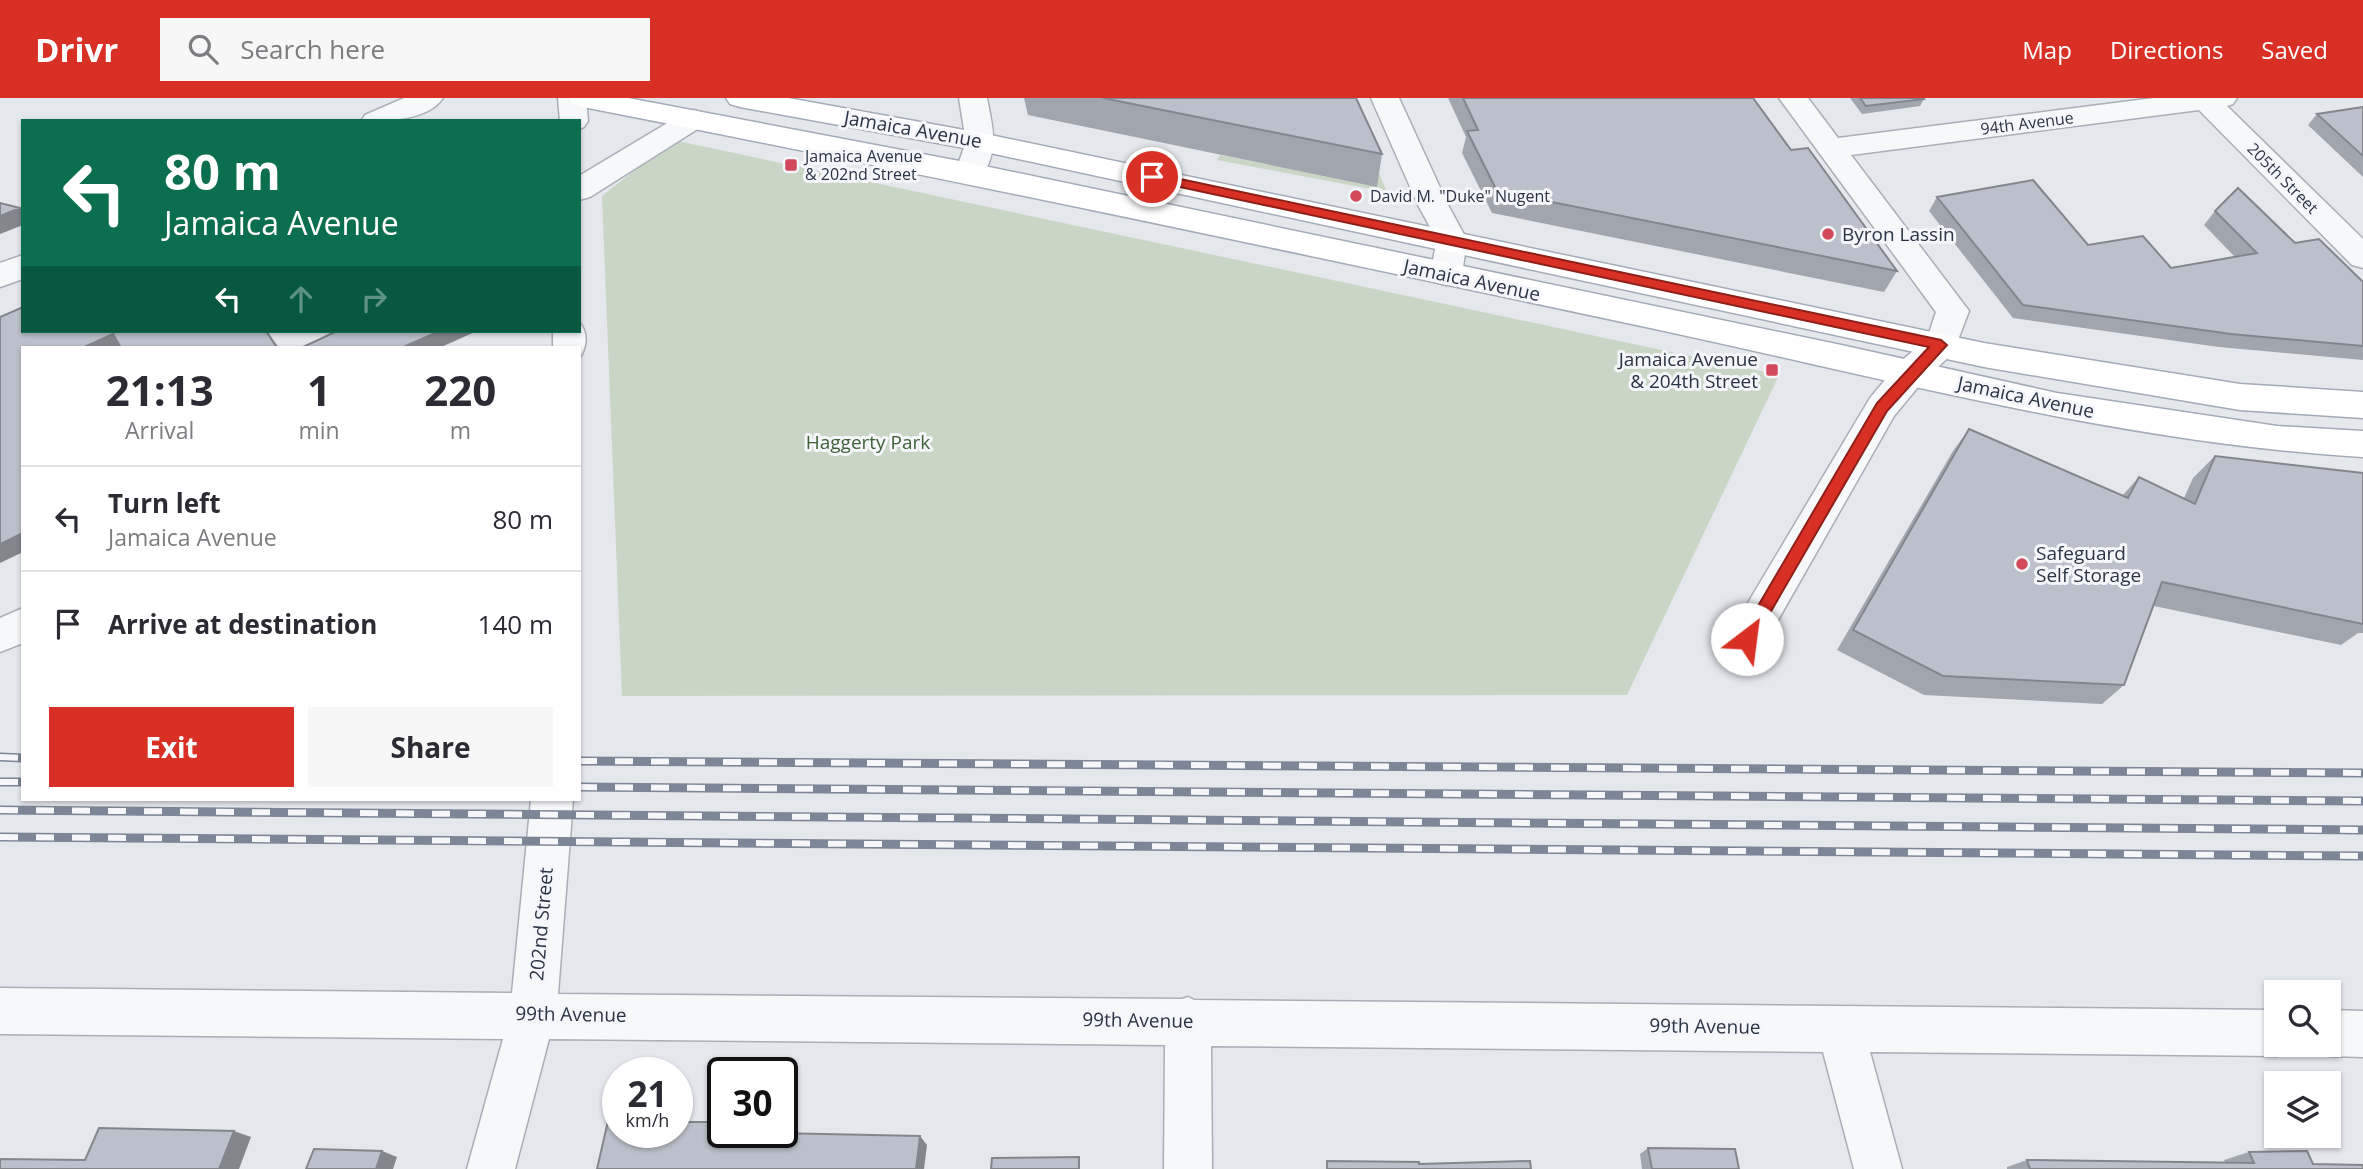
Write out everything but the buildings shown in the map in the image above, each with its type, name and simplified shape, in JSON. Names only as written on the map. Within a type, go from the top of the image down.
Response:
[{"type":"main road","name":"Jamaica Avenue","points":[[583,98],[970,173],[1912,372],[2057,406],[2277,439],[2363,444]]},
{"type":"main road","name":"Jamaica Avenue","points":[[740,98],[981,142],[1984,355],[2240,397],[2363,405]]},
{"type":"street","points":[[380,119],[429,98]]},
{"type":"street","points":[[572,98],[573,119]]},
{"type":"street","points":[[970,173],[981,142],[973,98]]},
{"type":"street","points":[[1385,98],[1433,205],[1452,240],[1446,274]]},
{"type":"street","points":[[1747,639],[1882,407],[1912,372],[1941,345],[1953,311],[1793,98]]},
{"type":"street","name":"94th Avenue","points":[[1830,148],[2211,99]]},
{"type":"street","name":"205th Street","points":[[2211,99],[2363,257]]},
{"type":"street","points":[[581,189],[694,119]]},
{"type":"street","points":[[0,276],[21,267]]},
{"type":"street","points":[[0,636],[21,625]]},
{"type":"street","name":"202nd Street","points":[[491,1169],[533,1014],[552,801]]},
{"type":"street","name":"99th Avenue","points":[[0,1011],[2264,1032]]},
{"type":"street","points":[[1188,1020],[1188,1169]]},
{"type":"street","points":[[1840,1027],[1878,1169]]},
{"type":"street","points":[[2341,1033],[2363,1034]]},
{"type":"green space","points":[[1358,123],[1387,192],[1217,160],[1220,155],[1378,186],[1351,124]]},
{"type":"green space","name":"Haggerty Park","points":[[673,140],[1779,375],[1627,695],[622,696],[602,196]]},
{"type":"railway","points":[[0,757],[21,758]]},
{"type":"railway","points":[[581,761],[2363,773]]},
{"type":"railway","points":[[0,782],[21,782]]},
{"type":"railway","points":[[581,787],[2363,801]]},
{"type":"railway","points":[[0,810],[2363,830]]},
{"type":"railway","points":[[0,837],[2363,856]]},
{"type":"place","name":"Jamaica Avenue & 202nd Street","points":[[791,165]]},
{"type":"place","name":"David M. \"Duke\" Nugent","points":[[1356,196]]},
{"type":"place","name":"Byron Lassin","points":[[1828,234]]},
{"type":"place","name":"Jamaica Avenue & 204th Street","points":[[1772,370]]},
{"type":"place","name":"Safeguard Self Storage","points":[[2022,564]]},
{"type":"route","points":[[1152,177],[1941,345],[1912,372],[1882,407],[1747,639]]}]
